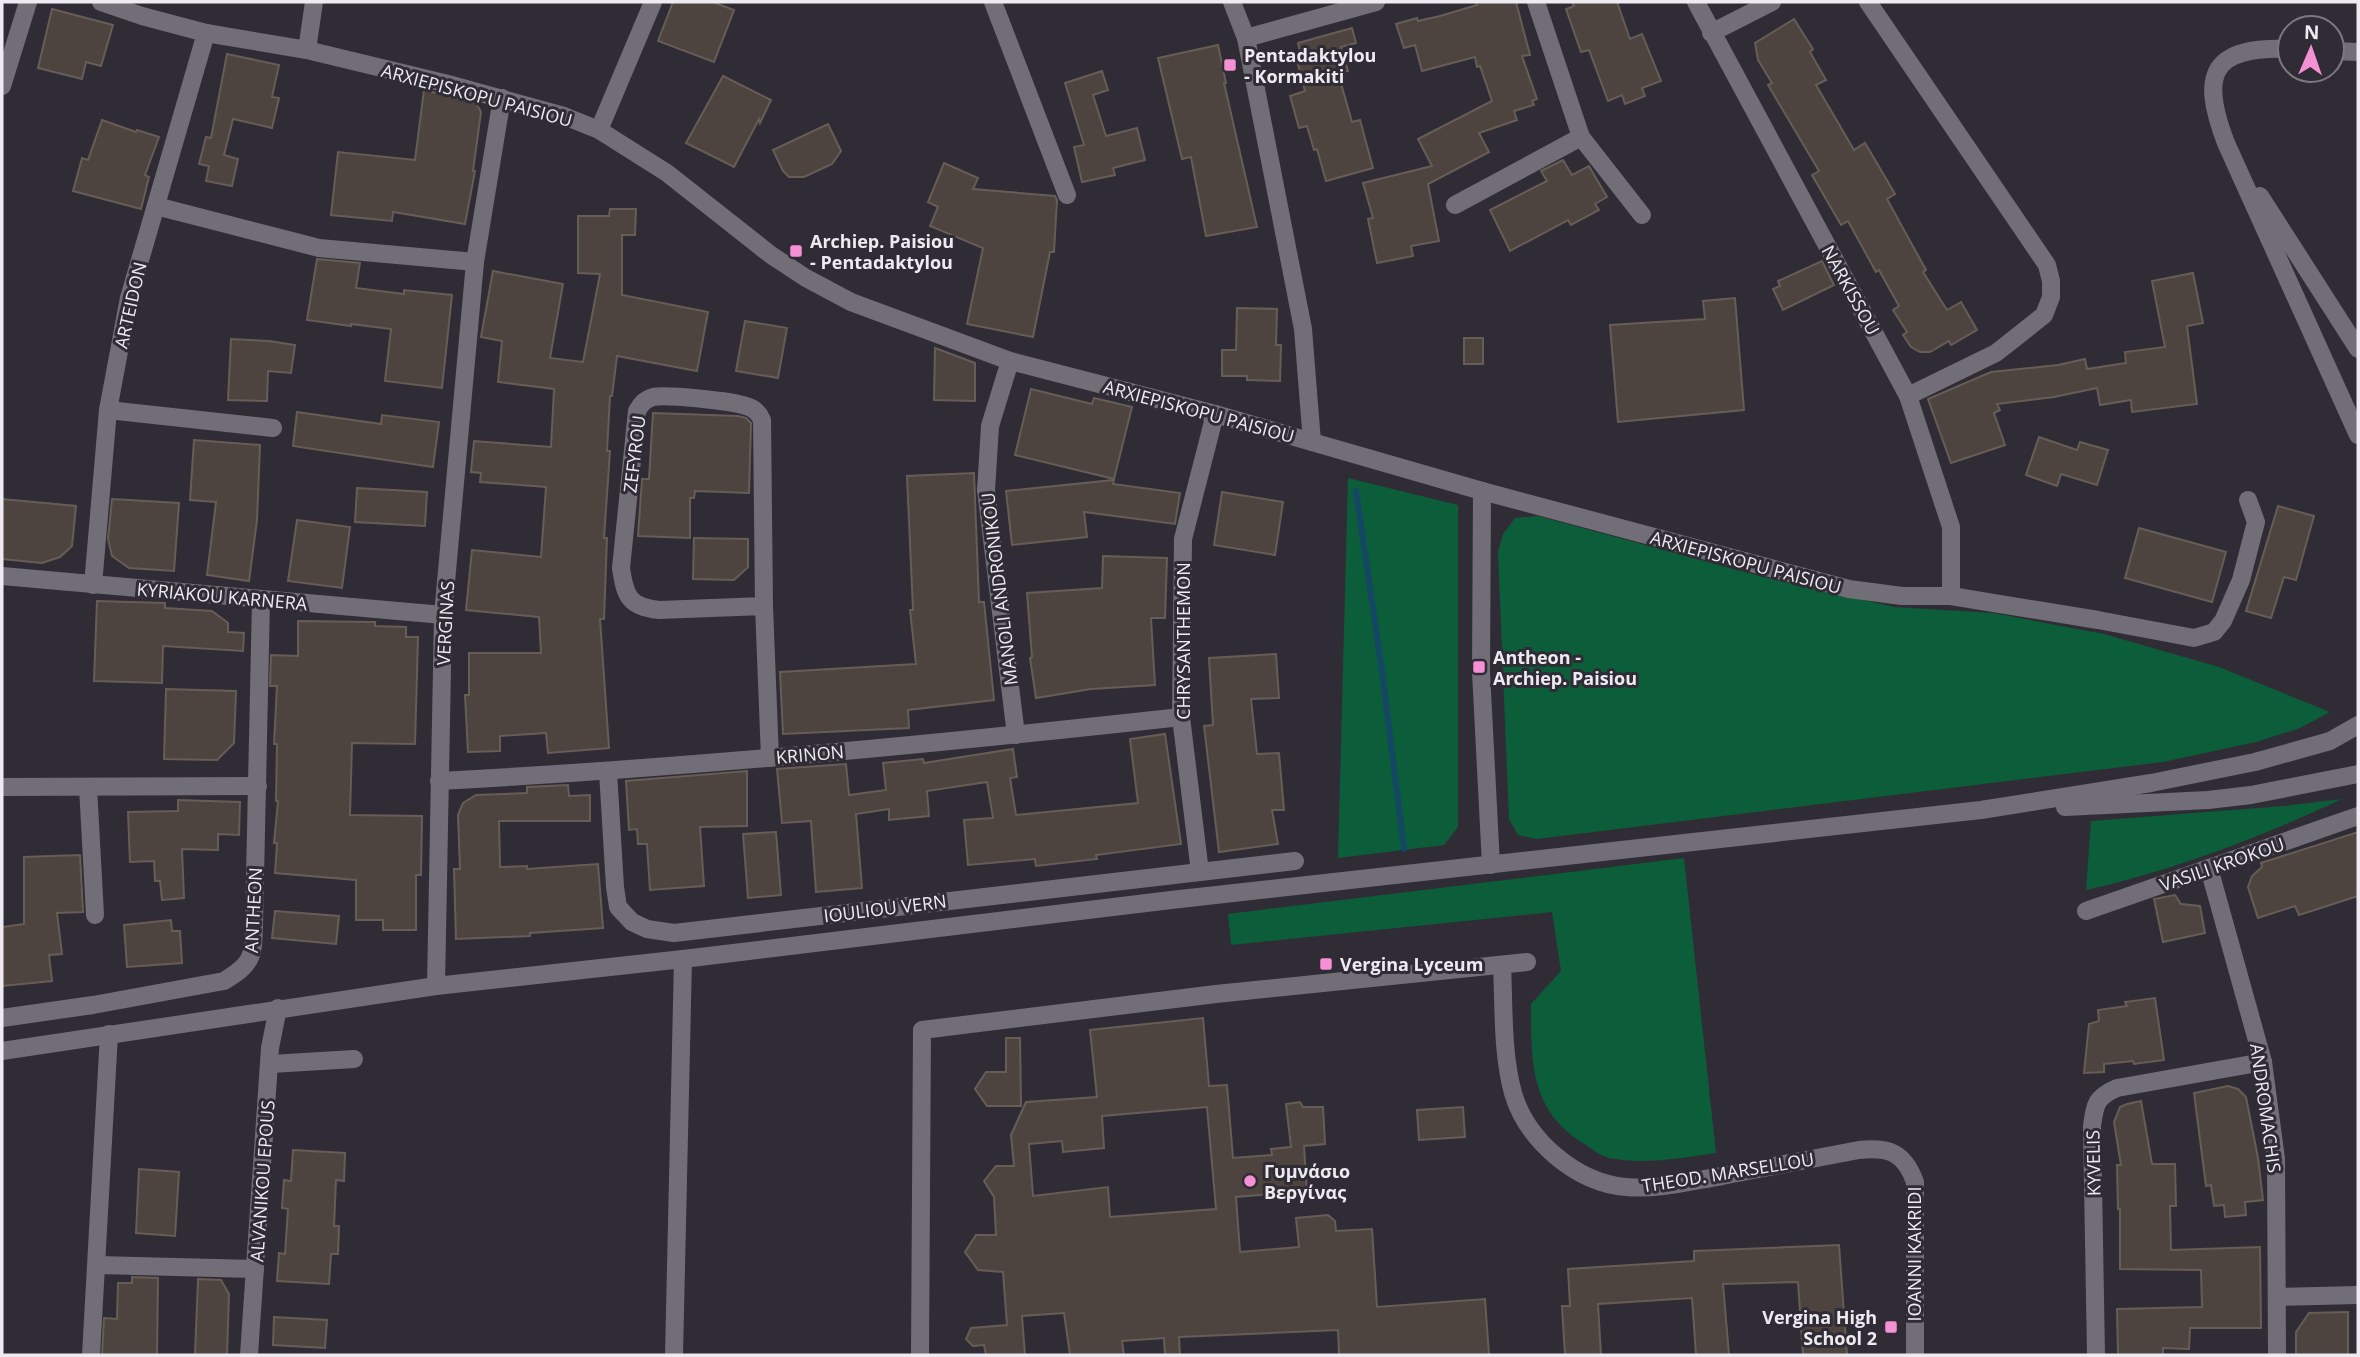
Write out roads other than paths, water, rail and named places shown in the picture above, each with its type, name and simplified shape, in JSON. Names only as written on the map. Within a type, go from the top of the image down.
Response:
[{"type":"street","points":[[2,86],[28,2]]},
{"type":"street","name":"ARXIEPISKOPU PAISIOU","points":[[101,2],[206,33],[307,50],[564,116],[598,130],[667,173],[772,255],[806,278],[850,302],[1010,361],[1215,414],[1482,491],[1849,589],[1902,596],[1951,596],[2193,638],[2214,632],[2224,621],[2241,580],[2256,522],[2248,500]]},
{"type":"street","points":[[307,50],[314,2]]},
{"type":"street","points":[[598,130],[653,2]]},
{"type":"street","points":[[993,2],[1068,195]]},
{"type":"street","points":[[1232,2],[1246,38],[1303,329],[1312,442]]},
{"type":"street","points":[[1246,38],[1376,2]]},
{"type":"street","points":[[1536,2],[1581,137],[1643,215]]},
{"type":"street","name":"NARKISSOU","points":[[1696,2],[1908,396],[1951,527],[1951,596]]},
{"type":"street","points":[[1711,33],[1772,2]]},
{"type":"street","points":[[1868,2],[2047,265],[2051,281],[2051,297],[2044,315],[1996,353],[1908,396]]},
{"type":"street","name":"ARTEIDON","points":[[93,585],[108,410],[129,299],[206,33]]},
{"type":"street","points":[[2276,49],[2261,48],[2227,58],[2216,75],[2212,93],[2214,114],[2358,435]]},
{"type":"street","name":"VERGINAS","points":[[436,986],[443,615],[475,262],[502,98]]},
{"type":"street","points":[[1455,205],[1581,137]]},
{"type":"street","points":[[2226,144],[2358,349]]},
{"type":"street","points":[[156,206],[319,248],[475,262]]},
{"type":"street","name":"MANOLI ANDRONIKOU","points":[[1010,361],[990,426],[986,490],[1016,735]]},
{"type":"street","name":"ZEFYROU","points":[[764,607],[659,610],[643,608],[632,601],[624,588],[621,568],[637,411],[642,403],[650,398],[672,397],[745,405],[760,414],[763,426],[764,607],[770,758]]},
{"type":"street","points":[[108,410],[273,428]]},
{"type":"street","name":"CHRYSANTHEMON","points":[[1200,872],[1181,717],[1183,538],[1215,414]]},
{"type":"street","points":[[1482,491],[1481,671],[1491,865]]},
{"type":"street","name":"KYRIAKOU KARNERA","points":[[2,576],[443,615]]},
{"type":"street","name":"ANTHEON","points":[[2,1018],[93,1005],[224,981],[240,972],[250,962],[253,945],[258,786],[261,600]]},
{"type":"street","name":"KRINON","points":[[439,781],[608,772],[1016,735],[1181,717]]},
{"type":"street","points":[[2,1051],[436,986],[683,960],[1171,900],[1981,810],[2151,783],[2255,762],[2330,741],[2358,725]]},
{"type":"street","name":"IOULIOU VERN","points":[[608,772],[618,907],[632,922],[647,929],[674,933],[1295,861]]},
{"type":"street","points":[[1981,810],[2208,800],[2251,795],[2358,775]]},
{"type":"street","points":[[2,787],[258,786]]},
{"type":"street","points":[[88,788],[94,915]]},
{"type":"street","name":"VASILI KROKOU","points":[[2086,911],[2358,816]]},
{"type":"street","name":"ANDROMACHIS","points":[[2209,867],[2263,1062],[2276,1159],[2277,1355]]},
{"type":"street","points":[[674,1355],[683,960]]},
{"type":"street","points":[[920,1355],[922,1030],[1216,994],[1528,962]]},
{"type":"street","name":"THEOD. MARSELLOU","points":[[1502,965],[1508,1069],[1514,1096],[1531,1129],[1545,1145],[1562,1160],[1593,1179],[1626,1187],[1644,1188],[1859,1150],[1873,1149],[1901,1158]]},
{"type":"street","name":"ALVANIKOU EPOUS","points":[[249,1355],[270,1048],[278,1008]]},
{"type":"street","points":[[91,1355],[109,1034]]},
{"type":"street","points":[[271,1064],[354,1059]]},
{"type":"street","name":"KYVELIS","points":[[2096,1355],[2092,1126],[2095,1105],[2104,1093],[2117,1087],[2263,1062]]},
{"type":"street","name":"IOANNI KAKRIDI","points":[[1901,1158],[1909,1166],[1915,1182],[1914,1355]]},
{"type":"street","points":[[97,1265],[255,1269]]},
{"type":"street","points":[[2278,1297],[2358,1295]]},
{"type":"waterway","points":[[1356,491],[1404,849]]},
{"type":"place","name":"Pentadaktylou - Kormakiti","points":[[1230,65]]},
{"type":"place","name":"Archiep. Paisiou - Pentadaktylou","points":[[796,251]]},
{"type":"place","name":"Antheon - Archiep. Paisiou","points":[[1479,667]]},
{"type":"place","name":"Vergina Lyceum","points":[[1326,964]]},
{"type":"place","name":"Γυμνάσιο Βεργίνας","points":[[1250,1181]]},
{"type":"place","name":"Vergina High School 2","points":[[1891,1327]]}]
